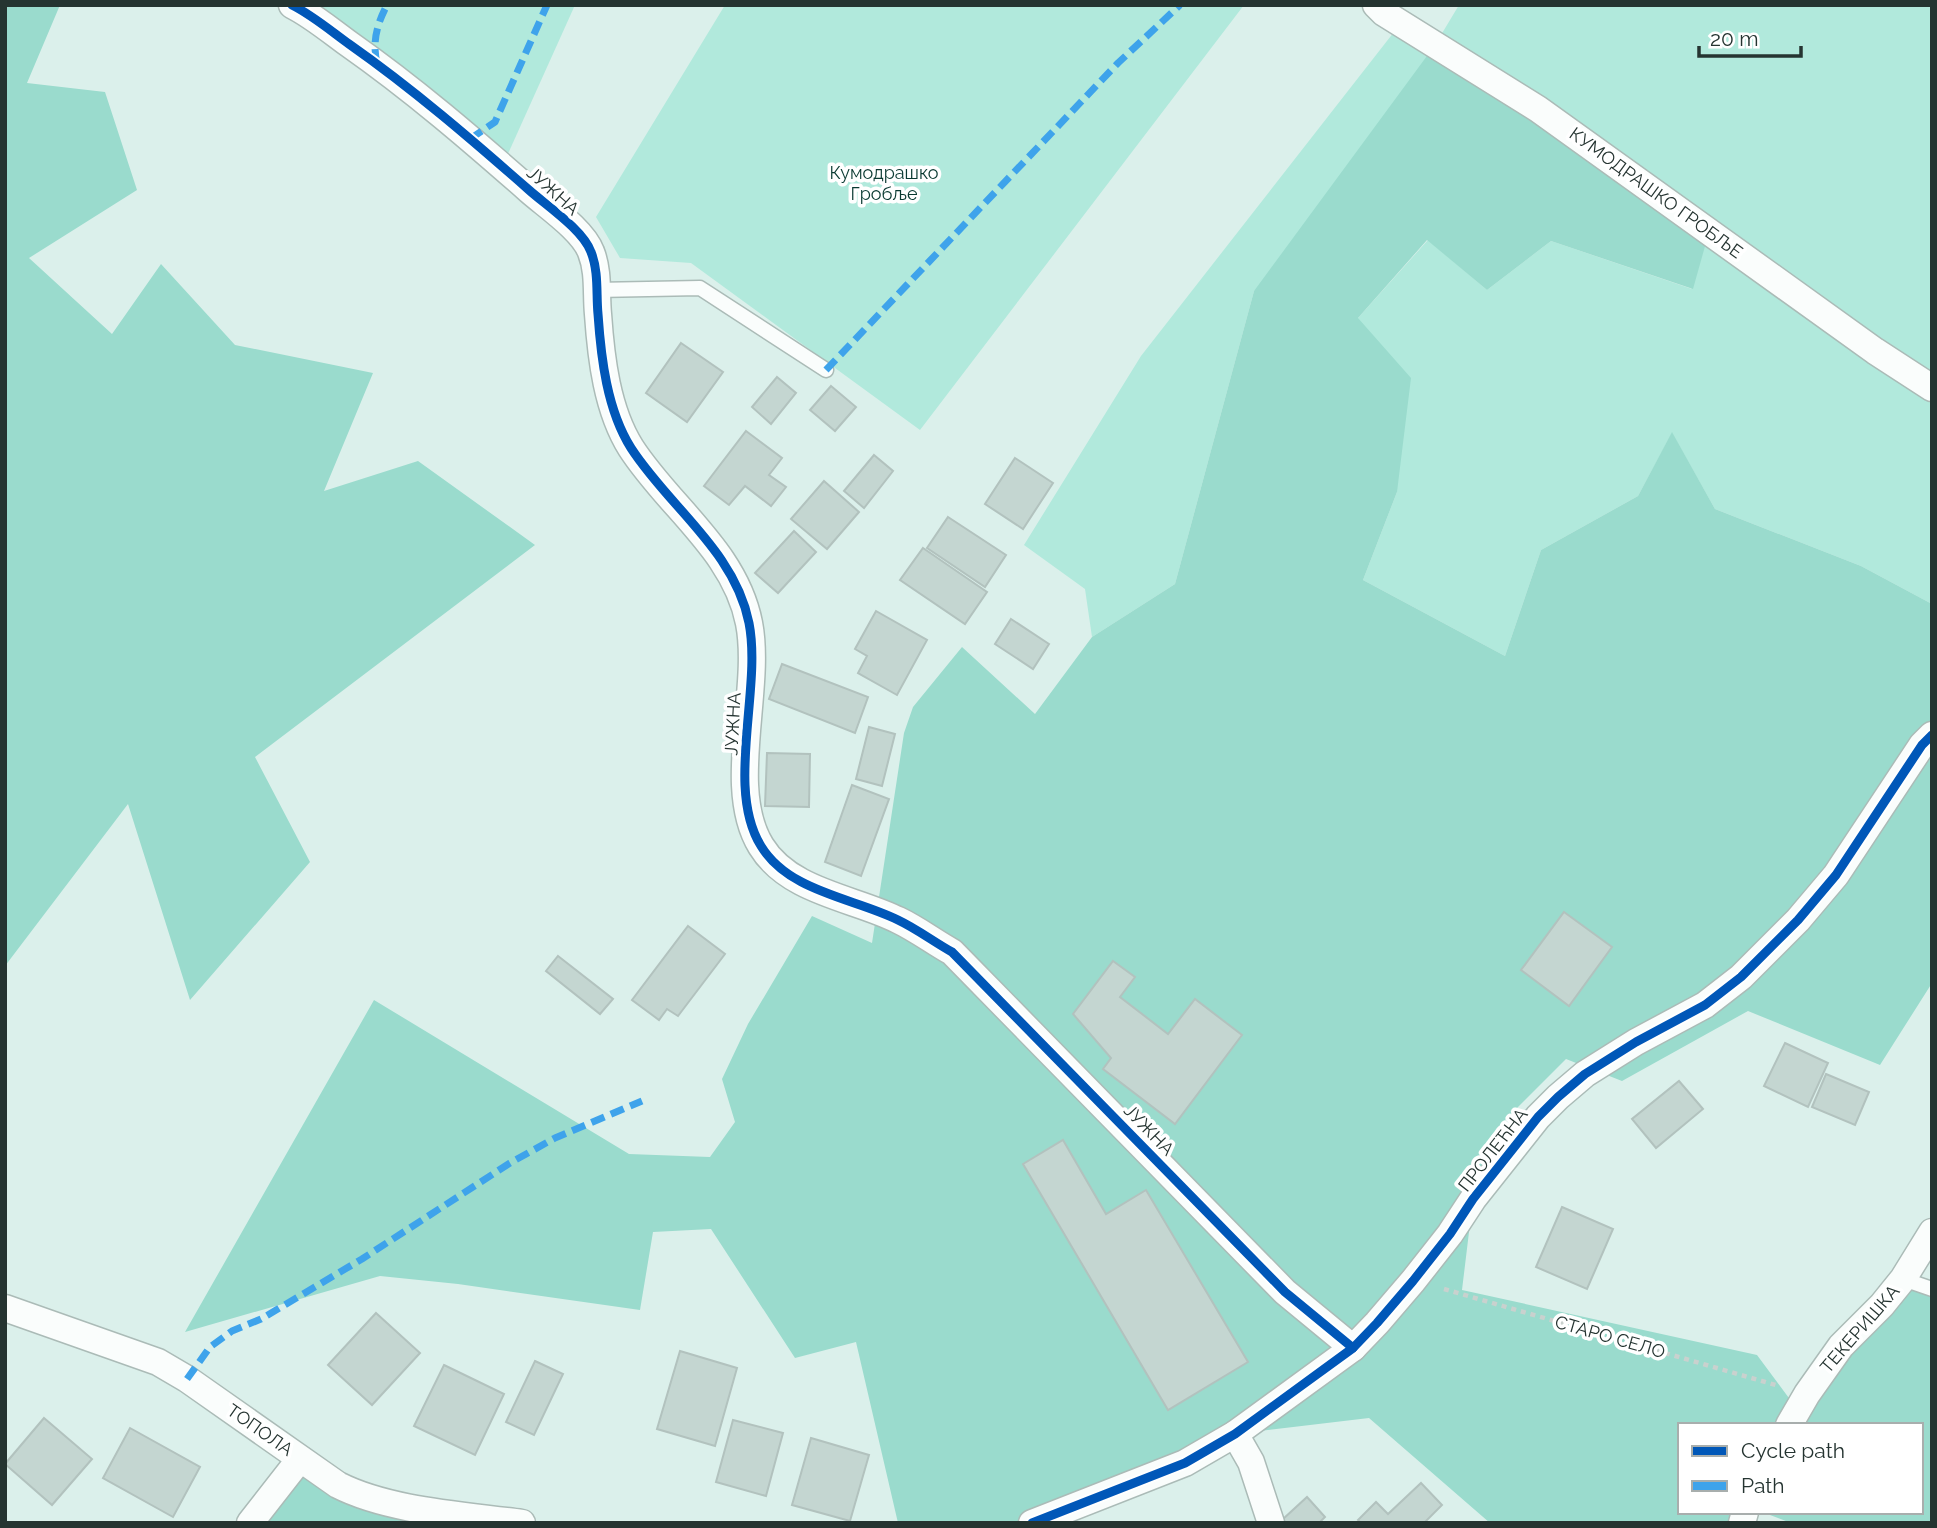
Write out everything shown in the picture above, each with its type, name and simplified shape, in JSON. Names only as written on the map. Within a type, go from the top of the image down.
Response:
[{"type":"street","name":"ЈУЖНА","points":[[292,5],[377,63],[437,109],[566,223],[590,250],[597,277],[605,375],[617,417],[630,447],[727,566],[742,593],[750,625],[753,660],[746,768],[748,802],[761,846],[773,861],[804,883],[898,920],[952,953],[1285,1292],[1353,1348]]},
{"type":"street","name":"КУМОДРАШКО ГРОБЉЕ","points":[[1376,5],[1384,13],[1538,109],[1875,351],[1932,388]]},
{"type":"street","name":"ПРОЛЕЋНА","points":[[1032,1523],[1185,1463],[1235,1434],[1353,1348],[1377,1324],[1413,1280],[1450,1234],[1473,1199],[1538,1117],[1558,1097],[1585,1073],[1705,1004],[1732,984],[1798,920],[1836,875],[1922,745],[1932,735]]},
{"type":"street","name":"ТЕКЕРИШКА","points":[[1790,1423],[1841,1346],[1882,1305],[1903,1279],[1932,1232]]},
{"type":"street","name":"ТОПОЛА","points":[[5,1308],[158,1362],[187,1379],[338,1485],[361,1497],[434,1511],[522,1523]]},
{"type":"street","points":[[1235,1434],[1251,1462],[1271,1523]]},
{"type":"street","points":[[250,1523],[300,1459]]},
{"type":"lane","points":[[596,290],[700,288],[826,370]]},
{"type":"lane","points":[[1903,1279],[1932,1289]]},
{"type":"green space","points":[[5,5],[60,5],[27,83],[105,92],[137,190],[29,258],[112,334],[161,264],[235,345],[373,373],[324,491],[418,461],[535,545],[255,757],[310,862],[190,1000],[128,804],[5,966]]},
{"type":"green space","points":[[314,5],[575,5],[507,156]]},
{"type":"green space","name":"Кумодрашко Гробље","points":[[725,5],[1244,5],[920,430],[691,263],[620,258],[596,217]]},
{"type":"green space","points":[[1459,5],[1932,5],[1932,604],[1861,566],[1715,509],[1672,433],[1638,496],[1541,550],[1505,656],[1363,580],[1397,492],[1358,318],[1428,240],[1487,290],[1551,241],[1692,289],[1538,109],[1254,291],[1175,584],[1092,637],[1085,589],[1024,545],[1141,356],[1401,23],[1435,45]]},
{"type":"green space","points":[[1435,45],[1709,232],[1693,289],[1551,241],[1487,290],[1427,240],[1358,318],[1411,378],[1397,492],[1363,580],[1505,656],[1541,550],[1638,496],[1672,432],[1715,509],[1861,566],[1932,604],[1932,983],[1880,1065],[1748,1011],[1622,1081],[1566,1059],[1496,1129],[1473,1199],[1462,1290],[1757,1355],[1797,1409],[1903,1279],[1932,1289],[1932,1523],[1791,1523],[1767,1514],[1923,1514],[1923,1423],[1678,1423],[1678,1514],[1744,1514],[1742,1523],[1490,1523],[1369,1418],[1235,1434],[1032,1523],[898,1523],[856,1342],[795,1358],[711,1229],[653,1232],[640,1310],[458,1284],[380,1276],[185,1332],[374,1000],[629,1154],[710,1157],[735,1122],[722,1079],[748,1024],[812,916],[872,943],[904,733],[913,707],[962,647],[1035,714],[1092,637],[1175,584],[1254,291]]},
{"type":"green space","points":[[300,1459],[338,1485],[522,1523],[250,1523]]},
{"type":"building","points":[[681,343],[723,372],[687,422],[646,393]]},
{"type":"building","points":[[777,377],[796,393],[771,424],[752,407]]},
{"type":"building","points":[[831,386],[856,407],[835,431],[810,410]]},
{"type":"building","points":[[746,431],[782,458],[769,475],[786,487],[771,506],[745,486],[729,505],[704,486]]},
{"type":"building","points":[[874,455],[893,471],[864,508],[844,491]]},
{"type":"building","points":[[1015,458],[1053,483],[1023,529],[985,504]]},
{"type":"building","points":[[824,481],[859,512],[827,549],[791,519]]},
{"type":"building","points":[[948,517],[1006,555],[985,587],[927,548]]},
{"type":"building","points":[[794,531],[816,552],[778,593],[755,573]]},
{"type":"building","points":[[923,548],[987,592],[965,624],[900,580]]},
{"type":"building","points":[[876,611],[927,640],[897,695],[858,673],[867,656],[855,649]]},
{"type":"building","points":[[1011,619],[1049,644],[1033,669],[995,644]]},
{"type":"building","points":[[782,664],[868,697],[855,733],[769,699]]},
{"type":"building","points":[[869,727],[895,734],[882,786],[856,779]]},
{"type":"building","points":[[767,753],[810,754],[809,807],[765,806]]},
{"type":"building","points":[[852,785],[889,799],[861,876],[825,862]]},
{"type":"building","points":[[1564,912],[1612,947],[1569,1006],[1521,970]]},
{"type":"building","points":[[688,926],[725,954],[678,1016],[667,1009],[659,1020],[632,1000]]},
{"type":"building","points":[[558,956],[613,999],[600,1014],[546,971]]},
{"type":"building","points":[[1113,961],[1135,977],[1120,997],[1168,1034],[1195,999],[1242,1035],[1175,1124],[1103,1069],[1111,1058],[1073,1014]]},
{"type":"building","points":[[1785,1043],[1828,1063],[1808,1107],[1764,1086]]},
{"type":"building","points":[[1826,1074],[1869,1092],[1855,1125],[1812,1107]]},
{"type":"building","points":[[1679,1081],[1703,1109],[1656,1148],[1632,1119]]},
{"type":"building","points":[[1063,1140],[1106,1214],[1146,1190],[1248,1362],[1168,1410],[1023,1164]]},
{"type":"building","points":[[1562,1207],[1613,1229],[1587,1289],[1536,1267]]},
{"type":"building","points":[[376,1313],[420,1353],[372,1405],[328,1365]]},
{"type":"building","points":[[680,1351],[737,1368],[715,1446],[657,1429]]},
{"type":"building","points":[[535,1361],[563,1374],[534,1435],[506,1422]]},
{"type":"building","points":[[444,1365],[504,1394],[475,1455],[414,1426]]},
{"type":"building","points":[[44,1418],[92,1459],[52,1505],[5,1464]]},
{"type":"building","points":[[733,1420],[783,1433],[766,1496],[716,1482]]},
{"type":"building","points":[[130,1428],[200,1467],[173,1517],[103,1478]]},
{"type":"building","points":[[811,1438],[869,1455],[850,1521],[792,1505]]},
{"type":"building","points":[[1421,1483],[1442,1505],[1424,1523],[1361,1523],[1358,1520],[1376,1502],[1388,1514]]},
{"type":"building","points":[[1307,1497],[1325,1517],[1319,1523],[1284,1523],[1282,1520]]},
{"type":"marked path","points":[[377,63],[376,33],[387,5]]},
{"type":"marked path","points":[[470,139],[495,122],[547,5]]},
{"type":"marked path","points":[[826,370],[1118,63],[1180,5]]},
{"type":"marked path","points":[[187,1379],[210,1347],[232,1331],[261,1319],[362,1259],[510,1163],[555,1138],[642,1101]]},
{"type":"cycle path","points":[[292,5],[321,23],[419,97],[564,219],[587,244],[595,267],[603,366],[616,417],[631,448],[646,470],[716,552],[741,597],[749,623],[752,649],[746,738],[746,796],[751,822],[761,846],[788,874],[805,884],[881,912],[912,927],[952,952],[1285,1292],[1353,1348]]},
{"type":"cycle path","points":[[1032,1523],[1185,1463],[1235,1434],[1353,1348],[1413,1281],[1450,1234],[1473,1199],[1538,1117],[1558,1097],[1585,1074],[1636,1042],[1705,1005],[1741,977],[1798,920],[1836,875],[1922,745],[1932,735]]}]
